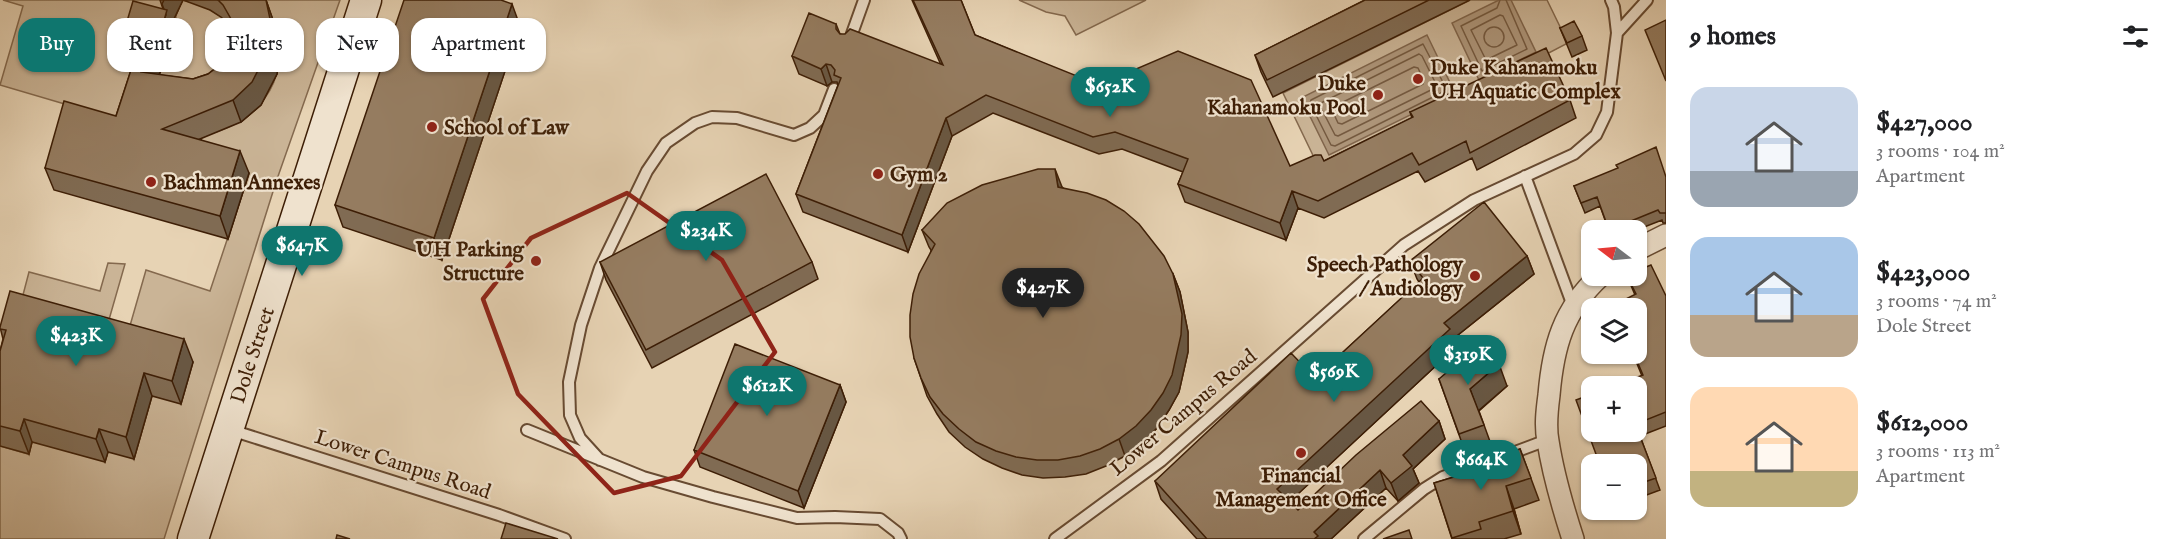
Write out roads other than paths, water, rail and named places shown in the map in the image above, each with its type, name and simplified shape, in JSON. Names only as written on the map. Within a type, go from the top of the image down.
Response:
[{"type":"street","name":"Dole Street","points":[[193,539],[366,0]]},
{"type":"street","points":[[1647,246],[1665,239]]},
{"type":"street","points":[[1573,539],[1547,440],[1547,414],[1552,367],[1562,329],[1573,306],[1591,286]]},
{"type":"lane","points":[[849,44],[864,0]]},
{"type":"lane","name":"Lower Campus Road","points":[[1055,539],[1161,461],[1404,245],[1474,200],[1574,154],[1596,135],[1607,112],[1617,33],[1611,0]]},
{"type":"lane","points":[[1617,33],[1647,0]]},
{"type":"lane","points":[[600,460],[580,438],[570,415],[569,382],[581,325],[600,268],[647,171],[666,143],[695,123],[712,117],[737,118],[794,135],[810,128],[824,115],[834,90]]},
{"type":"lane","points":[[1525,176],[1573,306]]},
{"type":"lane","name":"Lower Campus Road","points":[[228,429],[499,515],[566,539]]},
{"type":"lane","points":[[527,430],[643,477],[797,518],[880,519],[898,533],[901,539]]},
{"type":"lane","points":[[1364,539],[1424,489],[1443,477],[1547,440]]},
{"type":"water","points":[[1499,0],[1511,0],[1536,52],[1479,80],[1452,23]]},
{"type":"water","name":"Duke Kahanamoku Pool","points":[[1427,35],[1455,93],[1329,155],[1301,98]]},
{"type":"place","name":"Duke Kahanamoku UH Aquatic Complex","points":[[1418,79]]},
{"type":"place","name":"Duke Kahanamoku Pool","points":[[1378,95]]},
{"type":"place","name":"School of Law","points":[[432,127]]},
{"type":"place","name":"Gym 2","points":[[878,174]]},
{"type":"place","name":"Bachman Annexes","points":[[151,182]]},
{"type":"place","name":"UH Parking Structure","points":[[536,261]]},
{"type":"place","name":"Speech Pathology / Audiology","points":[[1475,276]]},
{"type":"place","name":"Financial Management Office","points":[[1301,453]]}]
